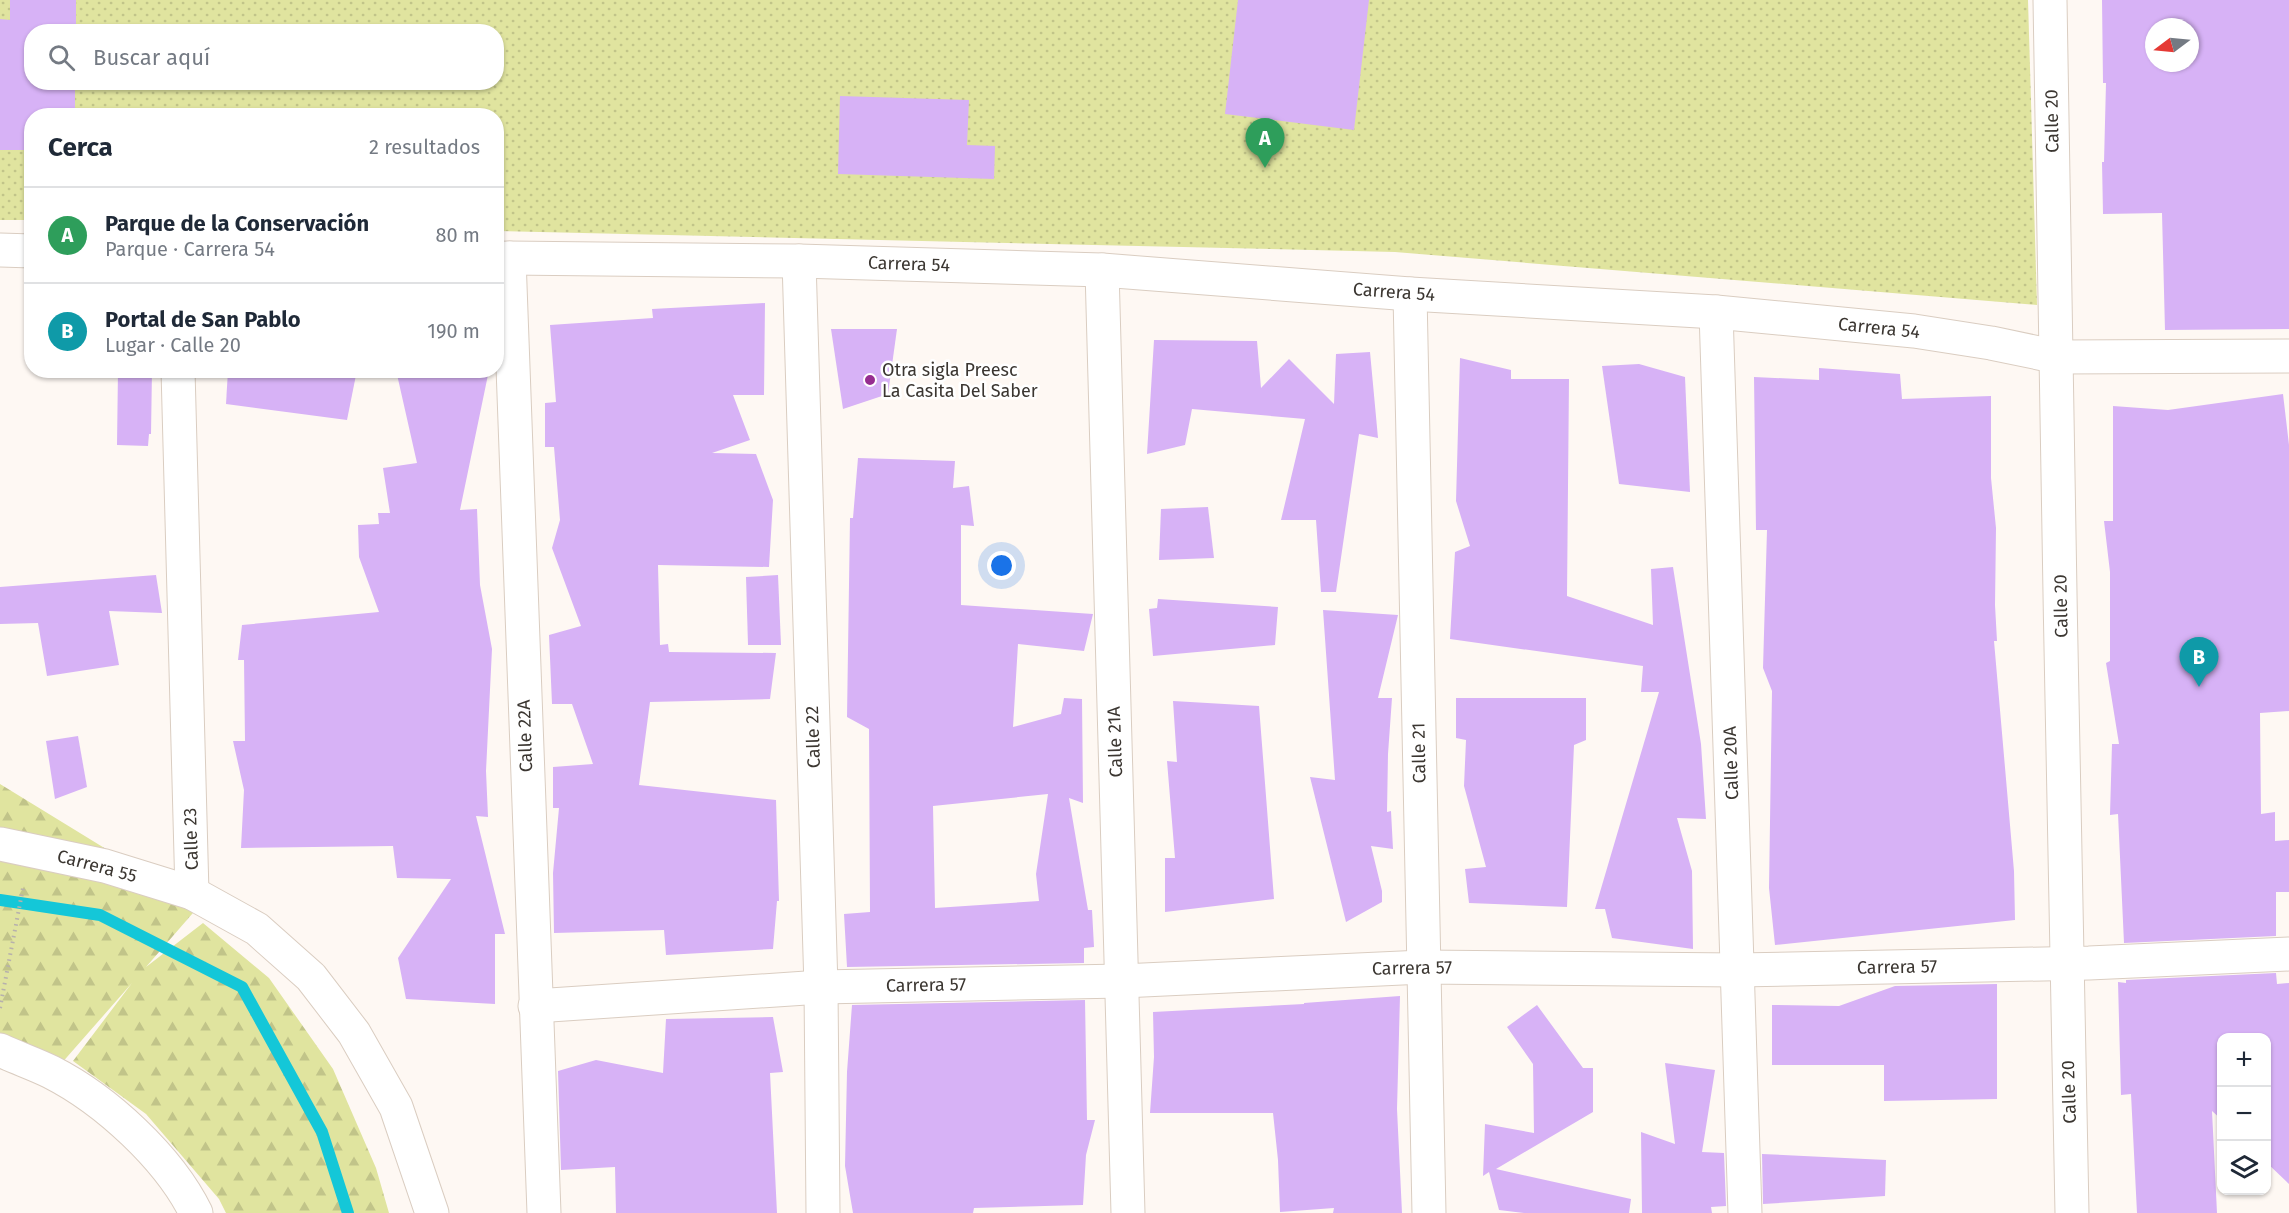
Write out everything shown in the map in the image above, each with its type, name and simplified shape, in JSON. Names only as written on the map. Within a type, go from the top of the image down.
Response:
[{"type":"street","name":"Calle 20","points":[[2050,0],[2058,357],[2065,964],[2072,1213]]},
{"type":"street","points":[[0,250],[24,251]]},
{"type":"street","name":"Carrera 54","points":[[504,258],[799,261],[1102,270],[1410,294],[1716,312],[1914,331],[1991,343],[2058,357],[2289,356]]},
{"type":"street","name":"Calle 22","points":[[799,261],[821,987],[823,1213]]},
{"type":"street","name":"Calle 21A","points":[[1102,270],[1128,1213]]},
{"type":"street","name":"Calle 22A","points":[[504,281],[544,1213]]},
{"type":"street","name":"Calle 21","points":[[1410,294],[1429,1213]]},
{"type":"street","name":"Calle 20A","points":[[1716,312],[1745,1213]]},
{"type":"street","name":"Calle 23","points":[[178,378],[192,892],[257,929],[310,977],[354,1033],[396,1107],[432,1213]]},
{"type":"street","name":"Carrera 55","points":[[0,844],[105,866],[192,892]]},
{"type":"street","name":"Carrera 57","points":[[535,1006],[821,987],[1122,981],[1423,967],[1737,970],[2065,964],[2289,954]]},
{"type":"street","points":[[0,1050],[52,1073],[108,1109],[152,1149],[189,1199],[196,1213]]},
{"type":"path","points":[[0,1008],[23,886]]},
{"type":"green space","points":[[0,0],[2028,0],[2037,305],[1395,252],[504,231],[504,108],[24,108],[24,220],[0,220]]},
{"type":"green space","points":[[0,784],[199,906],[146,967],[203,923],[269,978],[333,1069],[376,1168],[389,1213],[226,1213],[219,1199],[146,1114],[73,1061],[132,983],[53,1073],[0,1050]]},
{"type":"building","points":[[10,0],[76,0],[76,24],[24,24],[24,90],[75,90],[75,108],[24,108],[24,150],[0,150],[0,19],[10,20]]},
{"type":"building","points":[[1238,0],[1369,0],[1354,130],[1225,114]]},
{"type":"building","points":[[2102,0],[2289,0],[2289,329],[2165,330],[2162,213],[2103,214],[2102,162],[2104,162],[2106,83],[2103,83]]},
{"type":"building","points":[[840,96],[969,100],[967,145],[995,146],[994,179],[838,174]]},
{"type":"building","points":[[765,303],[764,395],[733,395],[750,440],[712,453],[756,454],[773,500],[769,567],[658,565],[660,645],[668,644],[669,652],[776,653],[770,699],[650,702],[639,785],[776,800],[779,901],[777,901],[773,949],[666,955],[664,930],[554,933],[553,873],[559,808],[553,808],[553,767],[593,764],[572,704],[552,704],[549,635],[581,626],[552,548],[560,520],[554,447],[545,447],[545,403],[556,402],[550,325],[653,318],[652,309]]},
{"type":"building","points":[[831,329],[897,329],[888,394],[843,409]]},
{"type":"building","points":[[1154,340],[1257,341],[1261,388],[1289,359],[1334,404],[1336,354],[1370,352],[1378,438],[1359,434],[1336,592],[1321,592],[1316,520],[1281,520],[1305,419],[1192,409],[1185,445],[1147,454]]},
{"type":"building","points":[[1460,358],[1511,370],[1511,379],[1569,379],[1567,596],[1653,625],[1651,569],[1673,567],[1701,744],[1706,819],[1677,818],[1692,871],[1693,949],[1612,938],[1605,909],[1595,909],[1659,692],[1641,692],[1643,666],[1450,639],[1455,552],[1470,546],[1456,501]]},
{"type":"building","points":[[1639,364],[1685,377],[1690,492],[1619,484],[1602,366]]},
{"type":"building","points":[[1819,368],[1900,374],[1902,399],[1991,396],[1991,478],[1996,528],[1997,641],[1994,641],[2014,871],[2015,920],[1775,945],[1769,888],[1772,691],[1763,668],[1767,530],[1756,530],[1754,377],[1819,380]]},
{"type":"building","points":[[118,378],[152,378],[151,434],[149,434],[148,446],[117,445]]},
{"type":"building","points":[[228,378],[355,378],[347,420],[226,404]]},
{"type":"building","points":[[398,378],[487,378],[460,510],[477,509],[480,585],[492,649],[486,771],[488,817],[476,816],[505,934],[495,934],[495,1004],[406,999],[398,958],[451,879],[397,878],[393,846],[241,848],[244,790],[233,741],[245,741],[244,660],[238,660],[242,625],[379,612],[359,557],[358,525],[379,524],[378,513],[390,513],[383,468],[417,463]]},
{"type":"building","points":[[2283,394],[2289,445],[2289,711],[2260,713],[2261,814],[2275,812],[2275,841],[2289,840],[2289,892],[2276,892],[2276,936],[2124,943],[2118,814],[2110,815],[2112,744],[2119,744],[2106,663],[2110,661],[2110,572],[2104,521],[2113,521],[2113,406],[2168,410]]},
{"type":"building","points":[[858,458],[955,461],[953,488],[969,486],[974,526],[961,525],[961,605],[1093,614],[1084,651],[1018,644],[1013,727],[1061,714],[1064,698],[1082,699],[1083,803],[1069,798],[1088,910],[1092,910],[1094,947],[1084,948],[1084,963],[847,967],[844,914],[870,912],[869,729],[847,717],[850,518],[853,518]],"holes":[[[1048,794],[1036,874],[1039,901],[935,908],[933,806]]]},
{"type":"building","points":[[1208,507],[1214,558],[1159,560],[1161,509]]},
{"type":"building","points":[[156,575],[162,613],[109,611],[119,665],[47,676],[38,623],[0,624],[0,587]]},
{"type":"building","points":[[778,575],[781,645],[748,645],[746,577]]},
{"type":"building","points":[[1158,599],[1278,607],[1275,645],[1153,656],[1149,609],[1157,608]]},
{"type":"building","points":[[1323,610],[1398,615],[1378,698],[1392,698],[1387,812],[1391,811],[1393,849],[1371,846],[1382,891],[1382,902],[1346,922],[1310,777],[1335,780]]},
{"type":"building","points":[[1456,698],[1586,698],[1586,740],[1574,745],[1567,907],[1469,903],[1465,869],[1486,867],[1464,786],[1466,740],[1456,738]]},
{"type":"building","points":[[1173,701],[1259,706],[1274,899],[1165,912],[1165,858],[1175,858],[1167,761],[1177,762]]},
{"type":"building","points":[[78,736],[87,787],[55,799],[46,741]]},
{"type":"building","points":[[2276,973],[2277,984],[2289,983],[2289,1184],[2271,1167],[2271,1033],[2217,1033],[2217,1116],[2212,1111],[2217,1213],[2137,1213],[2131,1094],[2121,1095],[2118,982],[2126,983],[2126,980]]},
{"type":"building","points":[[1997,984],[1997,1099],[1884,1101],[1884,1065],[1772,1065],[1772,1005],[1839,1006],[1895,986]]},
{"type":"building","points":[[1400,996],[1397,1109],[1402,1213],[1333,1213],[1334,1208],[1280,1212],[1273,1113],[1150,1113],[1154,1057],[1153,1012]]},
{"type":"building","points":[[1085,1000],[1087,1120],[1095,1120],[1086,1155],[1083,1205],[974,1208],[973,1213],[853,1213],[845,1166],[847,1072],[852,1005]]},
{"type":"building","points":[[1537,1005],[1583,1068],[1593,1068],[1593,1112],[1496,1169],[1631,1199],[1629,1213],[1524,1213],[1499,1210],[1489,1172],[1483,1176],[1485,1124],[1534,1133],[1533,1064],[1507,1027]]},
{"type":"building","points":[[773,1017],[783,1072],[770,1073],[777,1213],[616,1213],[615,1167],[561,1170],[558,1071],[596,1060],[663,1073],[666,1019]]},
{"type":"building","points":[[1665,1063],[1715,1070],[1702,1152],[1724,1153],[1726,1206],[1711,1207],[1712,1213],[1642,1213],[1641,1132],[1675,1144]]},
{"type":"building","points":[[1762,1154],[1886,1160],[1885,1196],[1763,1204]]},
{"type":"waterway","points":[[0,900],[100,915],[242,987],[322,1132],[348,1213]]},
{"type":"place","name":"Parque de la Conservación","points":[[1265,168]]},
{"type":"place","name":"Otra sigla Preesc La Casita Del Saber","points":[[870,380]]},
{"type":"place","name":"Portal de San Pablo","points":[[2199,687]]}]
